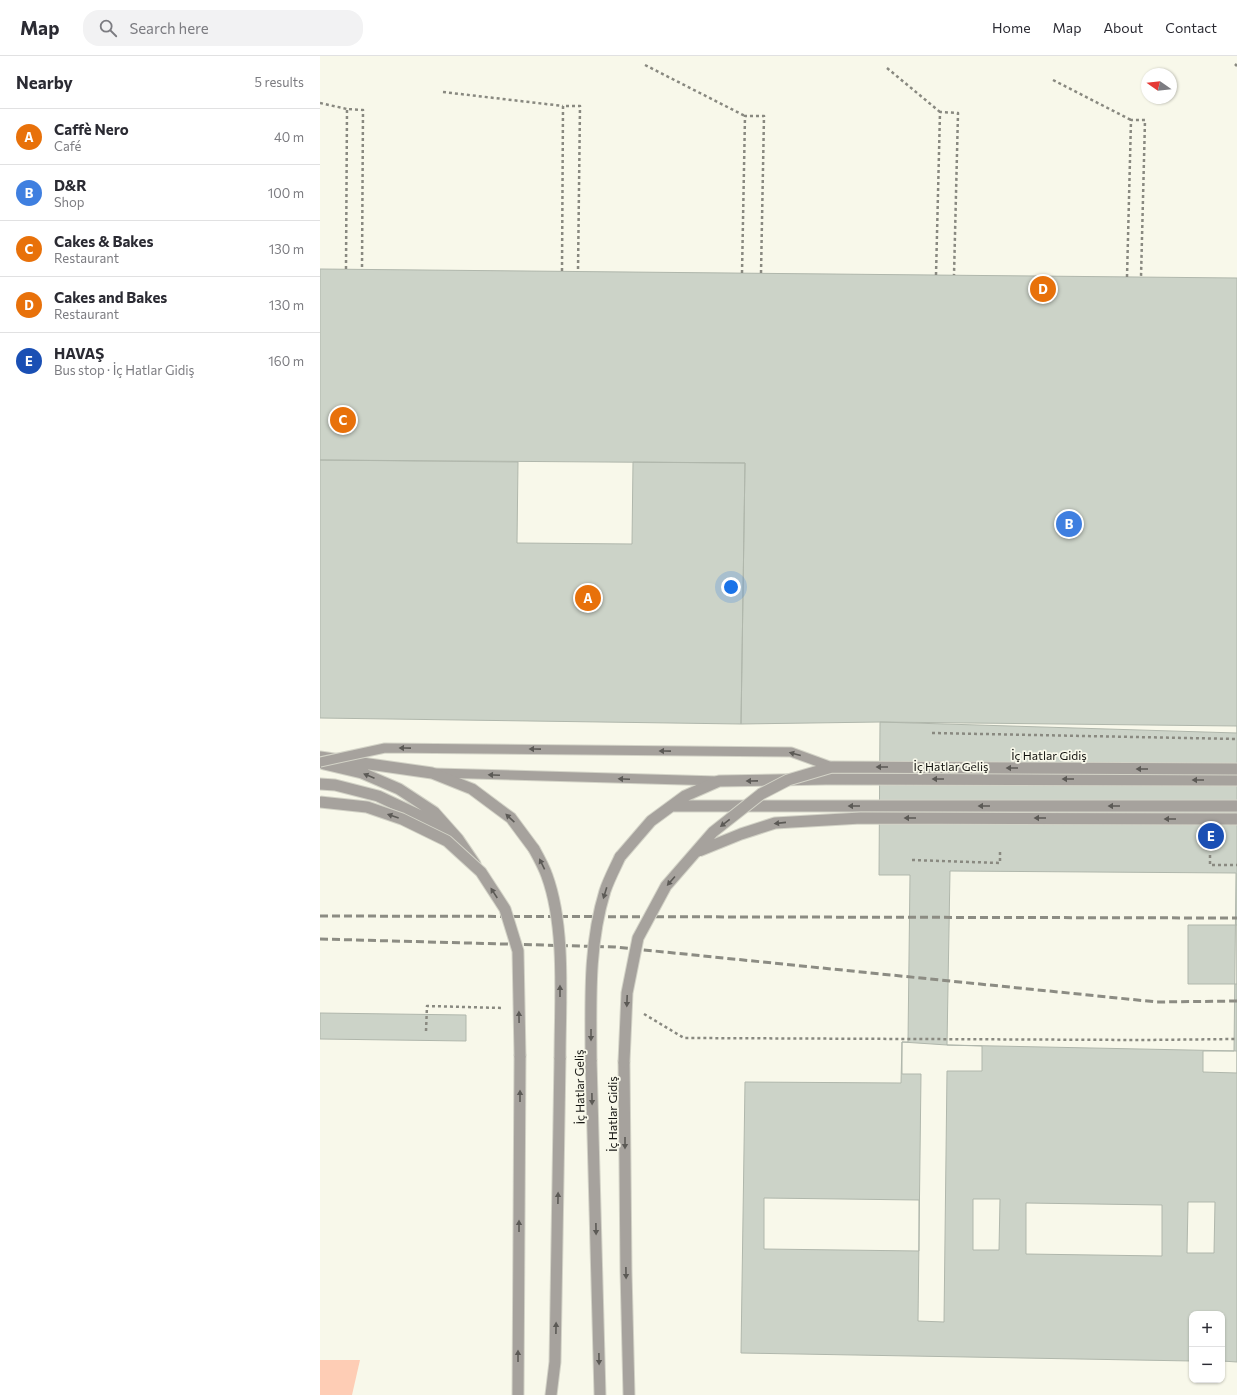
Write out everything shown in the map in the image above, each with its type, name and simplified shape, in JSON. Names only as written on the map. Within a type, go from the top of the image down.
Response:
[{"type":"street","points":[[320,757],[432,773],[472,789],[511,818],[534,849],[547,876],[553,896],[558,924],[560,966],[555,1362],[551,1395]]},
{"type":"street","points":[[320,763],[362,774],[398,789],[434,812],[458,839],[505,909],[518,951],[520,1056],[518,1395]]},
{"type":"street","name":"İç Hatlar Gidiş","points":[[629,1395],[624,1062],[627,992],[638,938],[666,886],[713,832],[761,794],[788,780],[832,767],[1237,769]]},
{"type":"street","name":"İç Hatlar Geliş","points":[[600,1395],[590,977],[595,930],[605,890],[620,857],[651,821],[685,796],[719,782],[826,779],[1237,780]]},
{"type":"street","points":[[320,784],[335,785],[378,796],[428,819],[481,872]]},
{"type":"street","points":[[320,802],[367,807],[402,819],[447,841],[481,872]]},
{"type":"street","points":[[672,806],[1237,806]]},
{"type":"street","name":"İç Hatlar Gidiş","points":[[696,852],[741,834],[776,823],[861,818],[1237,819]]},
{"type":"lane","points":[[320,763],[385,748],[393,748],[791,752],[832,767]]},
{"type":"lane","points":[[432,773],[719,782]]},
{"type":"path","points":[[645,65],[745,116],[764,116],[761,273]]},
{"type":"path","points":[[887,68],[940,112],[958,113],[954,275]]},
{"type":"path","points":[[1053,80],[1131,120],[1145,120],[1141,277]]},
{"type":"path","points":[[443,92],[563,106],[580,106],[578,271]]},
{"type":"path","points":[[320,103],[347,109],[363,110],[362,269]]},
{"type":"path","points":[[562,271],[563,106]]},
{"type":"path","points":[[346,269],[347,109]]},
{"type":"path","points":[[936,275],[940,112]]},
{"type":"path","points":[[742,273],[745,116]]},
{"type":"path","points":[[1127,277],[1131,120]]},
{"type":"path","points":[[932,734],[1237,739]]},
{"type":"path","points":[[912,860],[1000,863],[1000,849]]},
{"type":"path","points":[[1210,854],[1210,864],[1237,865]]},
{"type":"path","points":[[426,1031],[427,1006],[507,1009]]},
{"type":"path","points":[[642,1013],[684,1038],[1237,1039]]},
{"type":"shaded area","points":[[320,1360],[360,1360],[352,1395],[320,1395]]},
{"type":"building","points":[[320,269],[1237,278],[1237,733],[880,722],[741,724],[745,463],[320,460]]},
{"type":"building","points":[[320,460],[518,462],[517,543],[632,544],[633,462],[745,463],[741,724],[320,718]]},
{"type":"building","points":[[880,722],[1237,726],[1237,1073],[1203,1072],[1203,1051],[1234,1051],[1236,873],[950,871],[947,1045],[982,1046],[982,1071],[947,1071],[944,1322],[918,1321],[921,1074],[902,1074],[902,1042],[908,1042],[910,875],[879,875]]},
{"type":"building","points":[[1188,925],[1237,925],[1237,984],[1188,984]]},
{"type":"building","points":[[320,1013],[466,1015],[466,1041],[320,1039]]},
{"type":"building","points":[[902,1042],[947,1045],[1237,1051],[1237,1362],[1225,1361],[1225,1311],[1189,1311],[1189,1361],[741,1353],[745,1082],[901,1083]],"holes":[[[764,1198],[919,1200],[919,1251],[764,1249]],[[973,1199],[1000,1199],[999,1250],[973,1250]],[[1188,1202],[1215,1202],[1214,1253],[1187,1253]],[[1026,1203],[1162,1205],[1162,1256],[1026,1254]]]},
{"type":"railway","points":[[320,916],[1237,918]]},
{"type":"railway","points":[[320,939],[615,947],[1157,1002],[1237,1001]]},
{"type":"place","name":"Cakes and Bakes","points":[[1043,289]]},
{"type":"place","name":"Cakes & Bakes","points":[[343,420]]},
{"type":"place","name":"D&R","points":[[1069,524]]},
{"type":"place","name":"Caffè Nero","points":[[588,598]]},
{"type":"place","name":"HAVAŞ","points":[[1211,836]]}]
